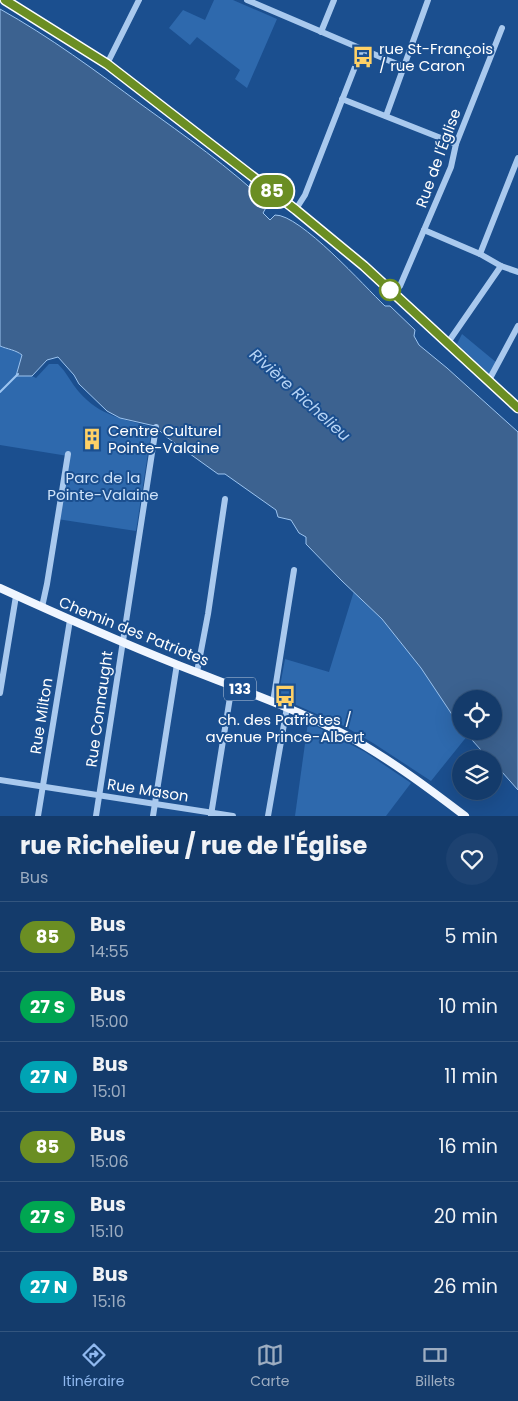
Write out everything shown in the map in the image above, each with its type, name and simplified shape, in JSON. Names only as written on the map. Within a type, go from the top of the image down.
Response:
[{"type":"main road","points":[[6,0],[107,64],[296,210],[393,293],[518,408]]},
{"type":"main road","name":"Chemin des Patriotes","points":[[0,588],[122,642],[287,707],[329,727],[364,745],[397,766],[465,816]]},
{"type":"street","points":[[107,64],[139,0]]},
{"type":"street","points":[[247,0],[404,67]]},
{"type":"street","points":[[321,32],[334,0]]},
{"type":"street","points":[[386,116],[428,0]]},
{"type":"street","name":"Rue de l'Église","points":[[393,293],[400,286],[451,166],[456,144],[502,28]]},
{"type":"street","points":[[296,210],[305,195],[362,49]]},
{"type":"street","points":[[342,99],[456,144]]},
{"type":"street","points":[[480,254],[518,158]]},
{"type":"street","points":[[424,230],[518,272]]},
{"type":"street","points":[[447,344],[501,266]]},
{"type":"street","points":[[488,382],[518,326]]},
{"type":"street","name":"Rue Connaught","points":[[96,816],[156,427]]},
{"type":"street","points":[[42,607],[68,454]]},
{"type":"street","points":[[197,672],[208,614],[225,499]]},
{"type":"street","points":[[273,702],[294,570]]},
{"type":"street","points":[[0,693],[16,596]]},
{"type":"street","name":"Rue Milton","points":[[38,816],[70,620]]},
{"type":"street","points":[[153,816],[177,664]]},
{"type":"street","points":[[211,814],[232,686]]},
{"type":"street","points":[[268,816],[287,707]]},
{"type":"street","name":"Rue Mason","points":[[0,780],[233,816]]},
{"type":"green space","points":[[214,0],[233,0],[277,19],[247,88],[235,79],[240,70],[197,37],[190,45],[169,28],[183,10],[205,20]]},
{"type":"green space","points":[[462,334],[497,363],[489,374],[457,344]]},
{"type":"green space","name":"Parc de la Pointe-Valaine","points":[[0,346],[22,355],[17,376],[32,376],[36,378],[49,364],[58,364],[79,392],[95,406],[113,416],[152,427],[136,531],[57,519],[68,456],[0,445]]},
{"type":"green space","points":[[354,591],[382,619],[421,668],[452,714],[452,740],[464,740],[456,750],[452,750],[452,755],[431,781],[344,726],[278,697],[285,659],[329,672]]},
{"type":"green space","points":[[308,722],[365,752],[411,783],[386,816],[295,816]]},
{"type":"water","name":"Rivière Richelieu","points":[[0,9],[72,55],[222,165],[268,204],[263,213],[270,220],[275,215],[286,218],[316,238],[385,306],[390,306],[415,330],[414,336],[419,345],[518,432],[518,790],[502,772],[502,750],[481,750],[472,740],[502,740],[502,690],[452,690],[452,714],[421,668],[382,619],[306,544],[306,537],[299,533],[291,520],[278,517],[276,510],[225,474],[218,474],[165,436],[155,426],[120,418],[107,411],[79,384],[74,375],[58,357],[47,360],[32,376],[16,376],[22,355],[0,346]]},
{"type":"waterway","points":[[0,392],[18,374]]},
{"type":"bus line","name":"85","points":[[5,0],[51,27],[107,64],[324,232],[364,266],[518,408]]},
{"type":"place","name":"rue St-François / rue Caron","points":[[363,57]]},
{"type":"place","name":"Centre Culturel Pointe-Valaine","points":[[92,439]]},
{"type":"place","name":"ch. des Patriotes / avenue Prince-Albert","points":[[285,696]]}]
